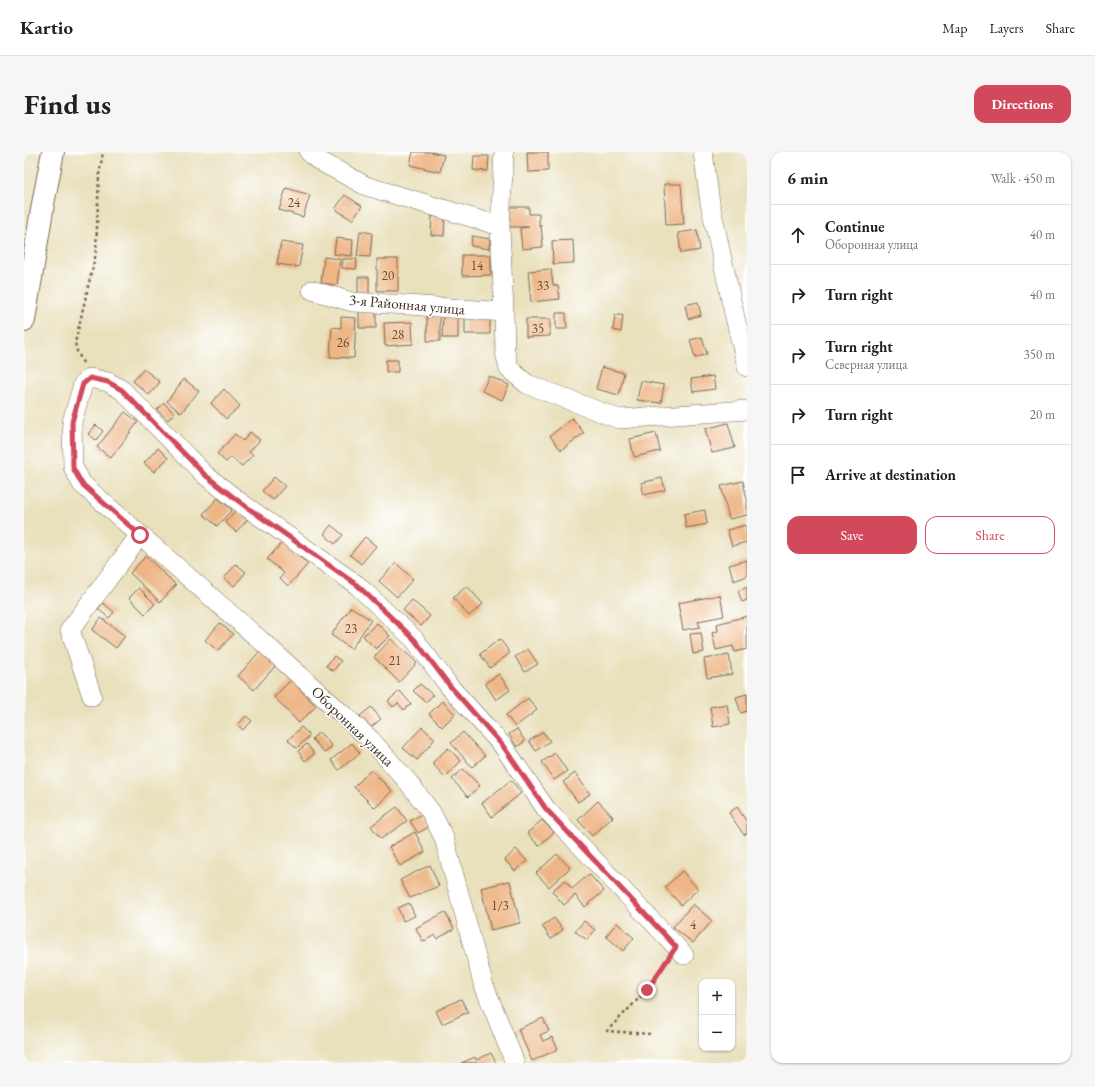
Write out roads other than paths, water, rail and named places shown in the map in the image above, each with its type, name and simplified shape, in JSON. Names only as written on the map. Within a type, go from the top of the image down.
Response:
[{"type":"main road","points":[[24,320],[43,204],[54,152]]},
{"type":"street","points":[[309,152],[318,160],[366,186],[500,226]]},
{"type":"street","points":[[504,152],[500,226],[505,352],[510,369],[528,384],[619,419],[747,410]]},
{"type":"street","points":[[703,152],[710,203],[747,367]]},
{"type":"street","name":"3-я Районная улица","points":[[312,290],[352,302],[408,304],[504,312]]},
{"type":"street","name":"Оборонная улица","points":[[515,1063],[483,983],[444,838],[432,812],[371,740],[268,646],[82,484],[73,468],[72,422],[83,384],[90,378],[108,382],[122,390],[205,475],[241,503],[357,585],[414,639],[450,686],[503,746],[546,809],[680,951]]},
{"type":"street","points":[[92,696],[70,630],[140,535]]}]
